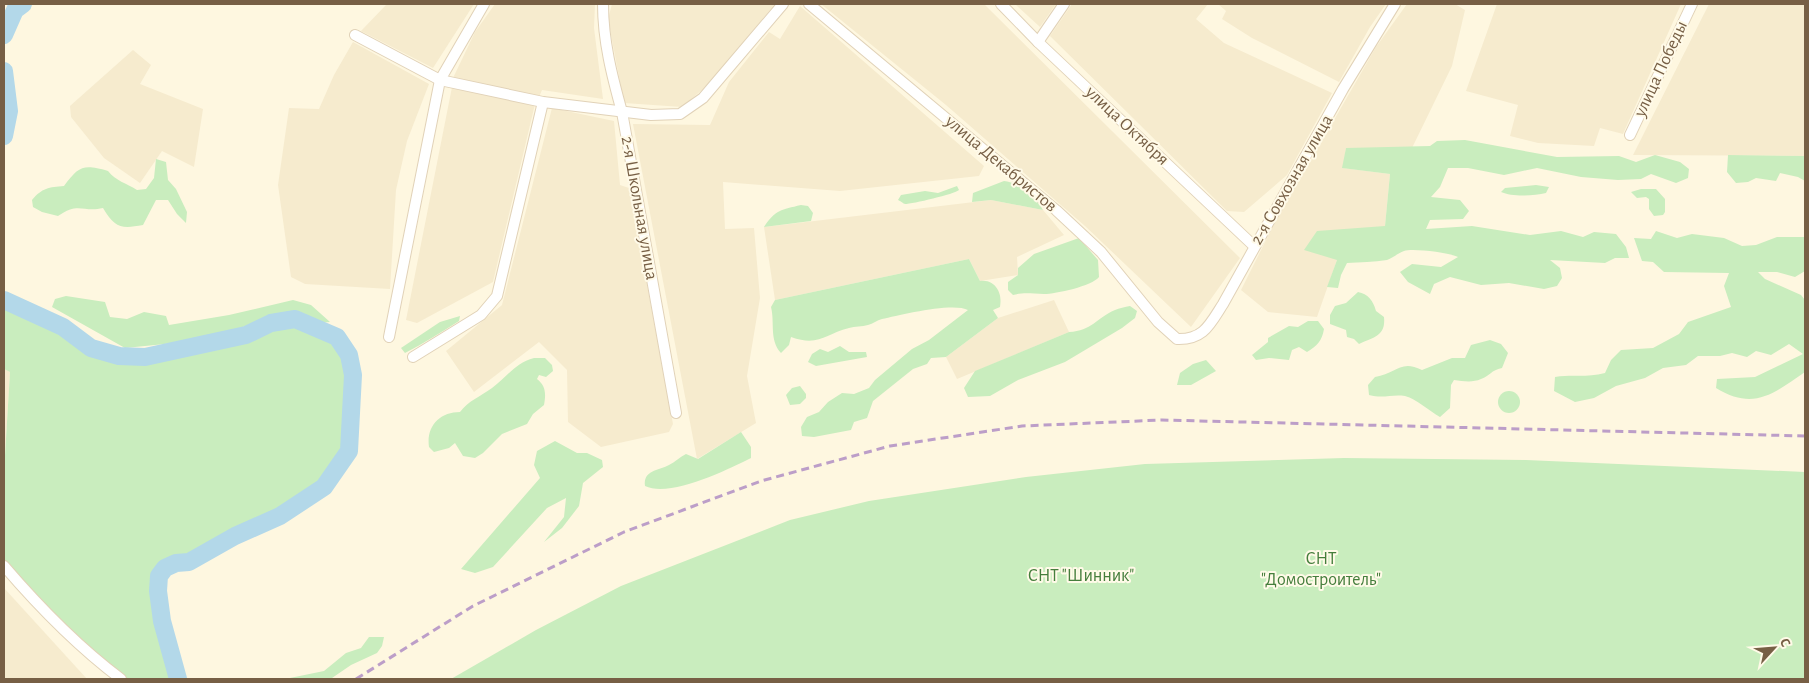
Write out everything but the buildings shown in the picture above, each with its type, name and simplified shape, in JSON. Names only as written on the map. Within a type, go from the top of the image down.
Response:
[{"type":"street","points":[[389,337],[440,80],[484,4]]},
{"type":"street","name":"2-я Школьная улица","points":[[603,4],[603,26],[609,64],[622,112],[676,413]]},
{"type":"street","points":[[354,35],[440,80],[543,102],[651,115],[680,114],[702,98],[783,4]]},
{"type":"street","name":"улица Декабристов","points":[[809,4],[1063,216],[1101,252],[1158,322],[1177,339]]},
{"type":"street","name":"улица Октября","points":[[1001,4],[1038,42],[1254,246]]},
{"type":"street","points":[[1038,42],[1064,4]]},
{"type":"street","name":"2-я Совхозная улица","points":[[1177,339],[1191,340],[1199,336],[1223,304],[1254,246],[1395,4]]},
{"type":"street","name":"улица Победы","points":[[1630,135],[1692,4]]},
{"type":"street","points":[[413,357],[482,315],[497,296],[543,102]]},
{"type":"street","points":[[4,566],[41,609],[88,655],[121,679]]},
{"type":"shaded area","points":[[387,4],[474,4],[433,68],[361,31]]},
{"type":"shaded area","points":[[495,4],[595,4],[594,28],[603,99],[542,90],[539,97],[453,78],[475,32]]},
{"type":"shaded area","points":[[612,4],[775,4],[710,83],[682,107],[624,103],[608,19]]},
{"type":"shaded area","points":[[821,4],[984,4],[1240,258],[1191,327],[1085,226],[946,105]]},
{"type":"shaded area","points":[[1015,4],[1056,4],[1040,27]]},
{"type":"shaded area","points":[[1072,4],[1208,4],[1196,19],[1224,43],[1332,93],[1287,175],[1244,212],[1227,211],[1050,36]]},
{"type":"shaded area","points":[[1218,4],[1386,4],[1370,27],[1339,82],[1252,38],[1222,19],[1226,11]]},
{"type":"shaded area","points":[[1407,4],[1455,4],[1465,10],[1452,66],[1412,148],[1346,148],[1343,168],[1390,174],[1385,226],[1337,260],[1317,317],[1268,312],[1241,290],[1273,226],[1376,47]]},
{"type":"shaded area","points":[[1497,4],[1681,4],[1623,134],[1600,128],[1594,146],[1538,143],[1510,136],[1518,105],[1466,91]]},
{"type":"shaded area","points":[[1709,4],[1805,4],[1805,156],[1633,155]]},
{"type":"shaded area","points":[[800,6],[984,166],[979,176],[840,191],[723,182],[725,229],[754,228],[760,298],[747,376],[756,423],[697,459],[633,124],[710,125],[729,82],[769,32],[780,39]]},
{"type":"shaded area","points":[[353,42],[429,84],[407,141],[396,190],[390,289],[305,284],[291,277],[278,185],[289,108],[319,109],[334,75]]},
{"type":"shaded area","points":[[133,50],[151,65],[140,84],[203,109],[194,167],[162,151],[140,183],[104,158],[71,117],[70,106]]},
{"type":"shaded area","points":[[452,87],[535,104],[493,282],[417,323],[406,320]]},
{"type":"shaded area","points":[[552,108],[614,121],[620,185],[629,188],[673,424],[669,432],[601,447],[568,422],[567,370],[539,342],[474,392],[446,351],[502,305]]},
{"type":"shaded area","points":[[991,200],[1043,210],[1064,235],[1017,257],[1018,275],[980,281],[969,259],[775,300],[764,227]]},
{"type":"shaded area","points":[[1054,300],[1069,332],[957,379],[946,357],[998,318]]},
{"type":"shaded area","points":[[4,369],[10,372],[4,472]]},
{"type":"shaded area","points":[[4,588],[87,679],[4,679]]},
{"type":"green space","points":[[1465,140],[1557,157],[1619,156],[1636,162],[1655,155],[1680,162],[1689,169],[1688,178],[1676,183],[1651,174],[1641,179],[1618,180],[1581,177],[1537,168],[1504,175],[1468,168],[1448,168],[1440,187],[1431,197],[1460,200],[1469,211],[1463,219],[1430,220],[1426,229],[1472,226],[1530,235],[1561,231],[1583,237],[1594,232],[1616,234],[1626,247],[1629,258],[1615,258],[1605,263],[1550,260],[1560,268],[1562,278],[1557,286],[1544,289],[1509,283],[1481,285],[1450,277],[1434,284],[1430,294],[1408,282],[1400,272],[1412,264],[1441,267],[1458,257],[1431,251],[1409,250],[1387,260],[1347,263],[1341,275],[1338,288],[1327,287],[1337,260],[1304,250],[1317,231],[1385,226],[1390,174],[1342,168],[1346,148],[1430,146],[1437,141]]},
{"type":"green space","points":[[1728,155],[1805,156],[1805,181],[1798,177],[1780,173],[1776,181],[1756,178],[1748,182],[1736,183],[1727,172]]},
{"type":"green space","points":[[156,159],[166,162],[168,180],[176,189],[187,212],[186,223],[177,214],[168,200],[156,200],[143,225],[129,227],[119,226],[111,220],[103,208],[76,208],[58,216],[42,212],[33,207],[32,200],[39,193],[50,188],[64,186],[74,174],[87,167],[108,171],[118,180],[137,190],[146,189],[154,178]]},
{"type":"green space","points":[[1004,181],[1015,184],[1026,191],[1043,210],[991,200],[972,202],[973,193]]},
{"type":"green space","points":[[1536,185],[1549,187],[1546,193],[1535,195],[1517,195],[1501,192],[1505,188]]},
{"type":"green space","points":[[957,186],[959,190],[956,192],[933,198],[905,204],[898,200],[901,195],[925,191],[938,193]]},
{"type":"green space","points":[[1641,189],[1656,189],[1665,199],[1665,212],[1663,215],[1654,216],[1649,209],[1649,199],[1646,197],[1637,198],[1631,192]]},
{"type":"green space","points":[[801,205],[808,206],[813,213],[811,221],[764,227],[776,213]]},
{"type":"green space","points":[[1656,231],[1677,238],[1692,234],[1724,238],[1742,246],[1756,245],[1777,237],[1805,237],[1805,271],[1795,277],[1777,272],[1758,272],[1765,279],[1801,295],[1805,300],[1805,372],[1773,393],[1752,399],[1729,395],[1716,388],[1717,379],[1755,377],[1803,354],[1789,344],[1771,355],[1756,351],[1747,357],[1732,353],[1720,356],[1698,356],[1686,365],[1663,368],[1645,378],[1616,386],[1594,398],[1575,402],[1554,391],[1555,377],[1605,373],[1611,360],[1621,350],[1653,348],[1679,334],[1688,322],[1731,307],[1724,286],[1729,273],[1664,272],[1653,262],[1642,261],[1634,238],[1651,239]]},
{"type":"green space","points":[[1079,238],[1098,260],[1099,277],[1095,280],[1073,289],[1050,294],[1025,293],[1013,295],[1008,290],[1008,282],[1018,275],[1018,268],[1034,254]]},
{"type":"green space","points":[[969,259],[980,281],[990,282],[999,292],[1000,307],[993,310],[998,318],[946,357],[931,358],[927,364],[913,369],[873,401],[867,418],[854,422],[851,430],[814,437],[802,436],[801,427],[807,417],[819,412],[828,402],[842,393],[854,394],[869,388],[875,380],[912,349],[929,340],[968,310],[951,307],[913,312],[880,320],[866,326],[849,328],[815,340],[808,341],[791,337],[789,345],[781,353],[777,348],[774,337],[771,307],[775,300]]},
{"type":"green space","points":[[1358,292],[1370,298],[1376,311],[1384,317],[1381,332],[1359,344],[1354,339],[1347,337],[1346,330],[1330,324],[1330,315],[1335,306],[1346,303]]},
{"type":"green space","points":[[66,296],[105,302],[110,317],[127,319],[144,312],[166,316],[169,325],[229,315],[293,300],[311,305],[330,322],[317,323],[293,313],[268,317],[243,327],[205,337],[125,348],[52,307],[55,299]]},
{"type":"green space","points":[[4,300],[63,327],[91,348],[119,356],[145,357],[246,335],[271,323],[295,319],[337,337],[349,355],[353,375],[349,451],[317,492],[280,516],[235,536],[189,562],[176,563],[165,568],[159,576],[158,591],[162,621],[178,679],[121,679],[4,566],[4,472],[10,372],[4,369]]},
{"type":"green space","points":[[1130,306],[1137,311],[1135,318],[1122,328],[1065,362],[1018,380],[990,396],[968,397],[964,388],[975,371],[1069,332],[1089,327],[1109,313]]},
{"type":"green space","points":[[460,316],[459,321],[405,353],[401,348],[440,322]]},
{"type":"green space","points":[[1308,321],[1318,321],[1324,329],[1322,337],[1314,348],[1307,352],[1299,347],[1292,350],[1289,360],[1269,358],[1256,360],[1252,355],[1268,342],[1268,338],[1289,326],[1298,327]]},
{"type":"green space","points":[[1490,340],[1501,344],[1508,353],[1502,368],[1478,380],[1454,380],[1451,385],[1450,408],[1440,417],[1418,402],[1405,396],[1379,397],[1369,395],[1368,385],[1375,377],[1403,367],[1415,367],[1422,370],[1452,358],[1465,358],[1471,345]]},
{"type":"green space","points":[[840,346],[849,352],[866,352],[867,357],[816,366],[808,362],[812,354],[820,349],[828,352]]},
{"type":"green space","points":[[534,358],[545,358],[552,365],[553,371],[546,377],[539,375],[537,379],[545,390],[544,405],[533,414],[527,424],[502,434],[483,453],[475,458],[463,456],[455,443],[449,448],[434,452],[429,447],[430,433],[436,422],[446,415],[460,412],[467,404],[492,388],[516,367]]},
{"type":"green space","points":[[1206,360],[1216,371],[1191,385],[1177,385],[1180,373],[1193,364]]},
{"type":"green space","points":[[800,386],[806,394],[806,398],[800,404],[790,405],[786,395],[792,388]]},
{"type":"green space","points":[[1505,391],[1513,391],[1520,398],[1520,406],[1513,413],[1505,413],[1498,406],[1498,398]]},
{"type":"green space","points":[[741,432],[751,447],[751,458],[714,475],[683,486],[656,489],[645,486],[646,477],[652,472],[669,465],[686,454],[698,459]]},
{"type":"green space","points":[[555,441],[577,453],[587,453],[602,460],[603,467],[583,483],[579,506],[562,528],[544,542],[564,517],[566,498],[547,508],[493,567],[475,573],[461,569],[540,478],[534,465],[537,451]]},
{"type":"green space","points":[[1344,458],[1526,460],[1805,472],[1805,679],[451,679],[536,630],[621,586],[790,520],[869,501],[1026,477],[1145,464]]},
{"type":"green space","points":[[369,637],[384,637],[382,646],[377,653],[351,665],[332,678],[285,679],[324,671],[346,653],[361,648]]},
{"type":"waterway","points":[[4,35],[15,10],[23,4]]},
{"type":"waterway","points":[[4,71],[9,111],[4,136]]},
{"type":"waterway","points":[[4,300],[63,327],[91,348],[119,356],[145,357],[246,335],[271,323],[295,319],[337,337],[349,355],[353,375],[349,451],[324,487],[280,516],[235,536],[189,562],[176,563],[165,568],[159,576],[158,591],[162,621],[178,679]]},
{"type":"railway","points":[[356,679],[473,606],[624,532],[761,481],[890,446],[1022,426],[1162,420],[1805,436]]},
{"type":"park label","name":"СНТ \"Домостроитель\"","points":[[1321,569]]},
{"type":"park label","name":"СНТ \"Шинник\"","points":[[1081,576]]}]
